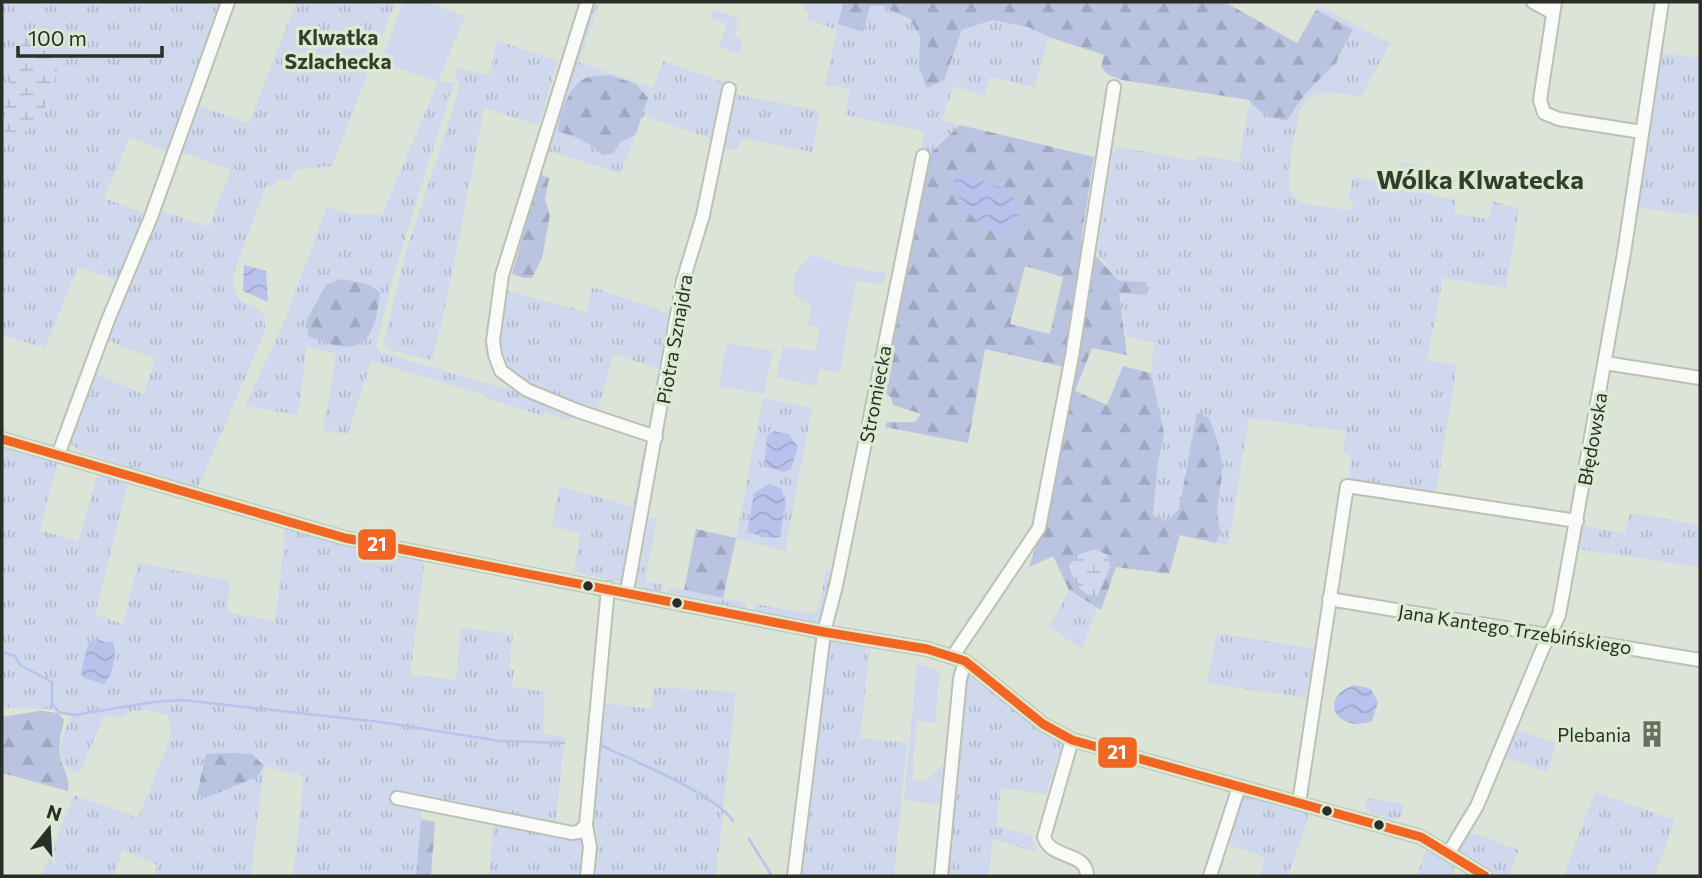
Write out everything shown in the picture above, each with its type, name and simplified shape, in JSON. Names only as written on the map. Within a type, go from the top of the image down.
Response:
[{"type":"street","points":[[58,455],[108,320],[151,217],[228,2]]},
{"type":"street","points":[[587,2],[502,275],[493,341],[495,355],[501,371],[527,390],[656,437]]},
{"type":"street","points":[[1533,2],[1554,8],[1540,100],[1544,113],[1559,119],[1642,132]]},
{"type":"street","name":"Błędowska","points":[[1448,853],[1477,806],[1559,615],[1605,363],[1662,2]]},
{"type":"street","points":[[941,876],[960,679],[959,659],[1039,528],[1072,356],[1114,87]]},
{"type":"street","name":"Piotra Sznajdra","points":[[627,592],[683,281],[703,215],[729,89]]},
{"type":"street","name":"Stromiecka","points":[[794,876],[824,632],[836,586],[923,156]]},
{"type":"street","points":[[1605,363],[1700,378]]},
{"type":"street","points":[[2,439],[345,538],[824,632],[927,649],[959,659],[1043,724],[1072,740],[1421,837],[1485,876]]},
{"type":"street","points":[[1299,803],[1347,486],[1577,521]]},
{"type":"street","points":[[587,876],[590,847],[586,825],[608,588]]},
{"type":"street","name":"Jana Kantego Trzebińskiego","points":[[1329,599],[1700,660]]},
{"type":"street","points":[[1072,740],[1044,837],[1054,851],[1082,861],[1086,866],[1087,876]]},
{"type":"street","points":[[1210,876],[1239,786]]},
{"type":"street","points":[[397,798],[572,832],[579,832],[586,825]]},
{"type":"green space","points":[[2,2],[225,2],[170,153],[130,137],[104,198],[146,214],[120,281],[78,267],[45,348],[2,335]]},
{"type":"green space","points":[[296,2],[395,2],[332,166],[294,170],[290,181],[276,179],[273,188],[266,186],[232,278],[234,289],[241,301],[265,316],[265,331],[198,488],[144,473],[79,450],[70,443],[69,436],[95,374],[143,394],[156,359],[106,340],[157,209],[209,227],[231,170],[179,151],[198,105],[249,124]]},
{"type":"green space","points":[[403,2],[426,2],[465,16],[438,82],[381,62]]},
{"type":"green space","points":[[804,2],[843,2],[838,24],[803,10]]},
{"type":"green space","points":[[843,2],[1225,2],[1297,43],[1316,10],[1353,30],[1335,63],[1305,94],[1287,120],[1281,120],[1266,115],[1249,100],[1122,80],[1109,75],[1101,67],[1104,55],[1049,37],[1028,27],[992,20],[962,30],[944,80],[927,88],[919,67],[920,36],[910,19],[882,6],[870,6],[863,32],[838,24]]},
{"type":"green space","points":[[591,4],[598,5],[579,62],[653,88],[663,61],[725,83],[715,140],[644,116],[620,173],[549,151],[546,146]]},
{"type":"green space","points":[[870,6],[901,14],[913,24],[920,38],[919,67],[944,80],[962,30],[992,20],[1028,27],[1049,37],[1034,87],[990,77],[984,96],[954,86],[942,120],[960,125],[929,155],[922,152],[924,131],[845,115],[850,89],[825,85],[837,30],[806,19],[809,12],[862,32]]},
{"type":"green space","points":[[1318,6],[1390,43],[1361,97],[1325,93],[1310,98],[1304,105],[1299,114],[1290,159],[1291,193],[1296,199],[1307,204],[1350,211],[1354,202],[1348,200],[1353,176],[1396,188],[1401,162],[1431,169],[1427,194],[1455,200],[1455,214],[1489,219],[1492,201],[1519,209],[1506,288],[1443,278],[1427,361],[1457,365],[1436,493],[1349,483],[1351,456],[1343,452],[1346,431],[1249,418],[1228,546],[1216,543],[1221,532],[1218,509],[1222,464],[1218,443],[1207,417],[1197,414],[1179,509],[1168,521],[1153,515],[1164,433],[1151,373],[1154,343],[1126,336],[1119,292],[1146,283],[1119,281],[1097,254],[1112,153],[1119,147],[1196,161],[1197,155],[1239,162],[1250,100],[1258,110],[1295,111],[1305,94],[1335,63],[1353,31],[1316,10]]},
{"type":"green space","points":[[714,10],[740,19],[734,36],[742,40],[740,54],[719,47],[727,24],[711,18]]},
{"type":"green space","points":[[37,28],[52,39],[62,54],[51,94],[39,118],[31,127],[20,135],[6,139],[6,105],[14,65],[23,41]]},
{"type":"green space","points":[[496,40],[557,61],[539,125],[484,108],[447,300],[432,360],[389,350],[384,342],[405,254],[460,84],[455,75],[456,68],[490,75]]},
{"type":"green space","points":[[1660,53],[1700,58],[1700,216],[1635,207]]},
{"type":"green space","points":[[609,75],[636,84],[648,98],[635,135],[620,142],[613,154],[603,155],[582,140],[558,132],[563,109],[575,87],[586,78]]},
{"type":"green space","points":[[438,82],[454,82],[395,270],[376,345],[380,352],[531,396],[574,414],[570,421],[545,412],[544,416],[483,397],[483,394],[371,361],[348,434],[323,430],[336,354],[307,346],[298,415],[245,406],[283,324],[327,207],[355,215],[382,215]]},
{"type":"green space","points":[[734,94],[820,111],[812,152],[742,138],[737,150],[724,147]]},
{"type":"green space","points":[[960,125],[1094,157],[1081,240],[1119,281],[1146,282],[1147,295],[1119,293],[1127,355],[1092,348],[1075,391],[1107,405],[1123,366],[1151,373],[1164,433],[1153,515],[1167,521],[1179,509],[1197,413],[1208,417],[1214,430],[1222,471],[1218,509],[1221,532],[1216,543],[1180,535],[1169,574],[1116,567],[1101,610],[1069,590],[1053,556],[1029,567],[1038,539],[1064,367],[985,349],[968,443],[885,427],[887,422],[915,422],[921,414],[893,405],[891,397],[884,393],[880,384],[929,155]],"holes":[[[1025,266],[1063,277],[1050,334],[1010,324]]]},
{"type":"green space","points":[[540,174],[549,178],[545,200],[550,215],[542,258],[532,278],[524,278],[512,274]]},
{"type":"green space","points":[[815,255],[838,265],[886,273],[884,284],[856,281],[840,373],[820,369],[816,386],[776,377],[783,347],[816,351],[820,327],[808,326],[812,305],[797,297],[793,287],[795,275],[802,264]]},
{"type":"green space","points":[[341,279],[367,284],[380,292],[374,325],[361,343],[352,346],[326,343],[308,336],[307,319],[326,285]]},
{"type":"green space","points":[[592,287],[668,313],[659,369],[614,354],[598,408],[560,397],[517,377],[501,361],[498,345],[504,290],[587,312]]},
{"type":"green space","points":[[727,343],[773,351],[764,394],[719,386]]},
{"type":"green space","points":[[763,398],[812,408],[785,551],[736,538]]},
{"type":"green space","points":[[2,444],[58,461],[40,530],[78,542],[98,474],[128,483],[95,615],[123,624],[138,563],[230,581],[227,612],[275,621],[286,527],[425,559],[410,675],[456,680],[461,628],[513,634],[509,669],[514,670],[512,687],[545,692],[543,734],[565,737],[555,825],[386,791],[422,810],[416,876],[293,876],[304,776],[264,766],[251,876],[154,876],[157,865],[123,850],[113,876],[41,876],[74,795],[138,818],[168,744],[171,730],[167,715],[147,710],[131,711],[123,717],[104,716],[80,773],[66,768],[61,755],[63,736],[71,717],[65,710],[2,707]]},
{"type":"green space","points":[[650,446],[625,583],[574,572],[580,533],[552,526],[559,486],[633,507],[644,447]]},
{"type":"green space","points":[[1630,513],[1700,525],[1700,567],[1578,549],[1582,526],[1625,533]]},
{"type":"green space","points":[[650,517],[657,520],[645,581],[663,585],[661,594],[643,589],[637,580]]},
{"type":"green space","points":[[696,529],[736,538],[723,598],[684,590]]},
{"type":"green space","points":[[1094,549],[1108,555],[1110,567],[1097,597],[1082,590],[1069,566],[1077,555]]},
{"type":"green space","points":[[826,570],[835,572],[823,623],[818,625],[754,611],[755,604],[812,614],[818,610]]},
{"type":"green space","points":[[669,587],[747,603],[746,611],[682,599],[682,595],[668,592]]},
{"type":"green space","points":[[1069,590],[1097,608],[1082,649],[1049,627]]},
{"type":"green space","points":[[1217,633],[1314,649],[1306,698],[1207,683]]},
{"type":"green space","points":[[830,639],[870,648],[860,738],[907,743],[894,876],[799,876]]},
{"type":"green space","points":[[917,663],[940,672],[935,723],[917,721],[912,780],[925,782],[942,765],[948,765],[944,805],[904,800]]},
{"type":"green space","points":[[966,674],[1063,742],[1046,794],[1001,788],[996,826],[1032,836],[1036,852],[993,839],[988,876],[944,876]]},
{"type":"green space","points":[[653,687],[736,692],[716,876],[595,876],[598,841],[592,814],[604,703],[652,709]]},
{"type":"green space","points":[[39,711],[58,713],[64,720],[59,752],[67,777],[68,791],[2,773],[2,717]]},
{"type":"green space","points":[[1517,730],[1556,743],[1547,772],[1505,757]]},
{"type":"green space","points":[[206,754],[252,754],[264,766],[257,777],[205,798],[197,794]]},
{"type":"green space","points":[[1595,792],[1675,820],[1655,876],[1563,876]]},
{"type":"green space","points":[[1243,794],[1310,813],[1288,876],[1260,875],[1265,857],[1229,845]]},
{"type":"green space","points":[[1366,798],[1404,804],[1401,817],[1393,820],[1370,813],[1365,805]]},
{"type":"green space","points":[[421,819],[435,822],[431,876],[416,876]]},
{"type":"green space","points":[[502,823],[582,840],[585,845],[583,876],[489,876],[493,828]]},
{"type":"green space","points":[[1467,831],[1519,850],[1509,875],[1488,872],[1462,854],[1458,849]]},
{"type":"green space","points":[[1427,846],[1454,867],[1454,876],[1417,876]]},
{"type":"water","points":[[962,174],[998,187],[1016,201],[1019,210],[1017,220],[1007,233],[989,230],[969,212],[955,189],[954,182]]},
{"type":"water","points":[[244,265],[266,271],[268,302],[243,291]]},
{"type":"water","points":[[774,431],[789,434],[798,447],[791,469],[783,472],[767,467],[767,436]]},
{"type":"water","points":[[769,484],[781,488],[786,501],[780,537],[770,538],[747,532],[754,493]]},
{"type":"water","points":[[96,639],[113,642],[114,647],[112,670],[104,684],[84,678],[81,673],[88,644]]},
{"type":"water","points":[[1355,685],[1371,689],[1378,702],[1372,721],[1349,723],[1336,712],[1336,698]]},
{"type":"waterway","points":[[2,652],[15,656],[20,665],[52,682],[52,704],[59,712],[74,715],[183,700],[380,722],[500,741],[564,743]]},
{"type":"waterway","points":[[602,746],[653,769],[710,800],[733,821]]},
{"type":"waterway","points":[[749,839],[772,876]]},
{"type":"transit line","name":"21","points":[[2,439],[345,538],[824,632],[927,649],[965,661],[1043,724],[1072,740],[1421,837],[1485,876]]},
{"type":"place","name":"Plebania","points":[[1652,734]]},
{"type":"district","name":"Klwatka Szlachecka","points":[[338,48]]},
{"type":"district","name":"Wólka Klwatecka","points":[[1480,178]]}]
